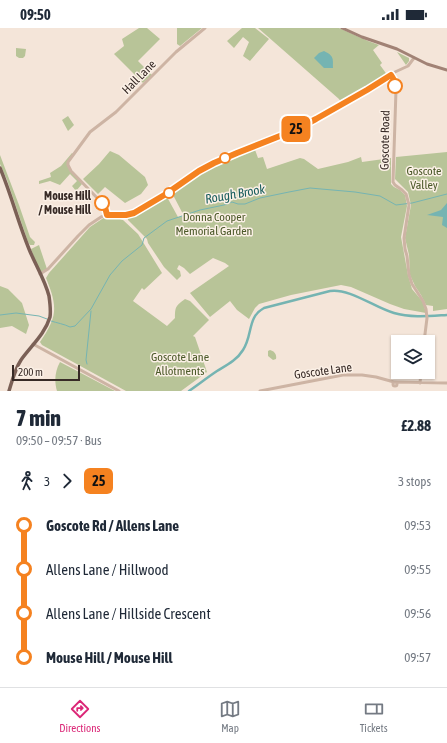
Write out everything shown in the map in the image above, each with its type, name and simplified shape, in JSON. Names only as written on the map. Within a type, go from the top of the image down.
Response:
[{"type":"main road","points":[[342,28],[362,37],[394,48],[430,66],[447,70]]},
{"type":"main road","points":[[0,168],[29,248],[49,297],[51,306],[50,316],[46,326],[42,334],[20,362],[9,391]]},
{"type":"street","name":"Hall Lane","points":[[107,215],[105,207],[102,203],[71,171],[68,165],[70,157],[90,132],[116,112],[176,52],[205,28]]},
{"type":"street","points":[[40,274],[48,269],[89,225],[101,217],[107,215],[126,215],[134,213],[214,163],[295,130],[316,119],[409,65],[414,58]]},
{"type":"street","name":"Goscote Road","points":[[391,75],[396,90],[393,182],[406,194],[410,205],[404,238],[405,249],[412,284],[426,307],[427,318],[425,335]]},
{"type":"street","points":[[33,344],[119,391]]},
{"type":"street","name":"Goscote Lane","points":[[260,391],[343,375],[380,378],[395,384],[401,382],[447,384]]},
{"type":"street","points":[[420,379],[420,383]]},
{"type":"green space","points":[[139,28],[147,28],[160,39],[138,61],[152,75],[143,83],[114,54],[124,46],[122,39]]},
{"type":"green space","points":[[177,28],[202,28],[180,46],[177,44]]},
{"type":"green space","points":[[242,28],[255,28],[269,39],[250,61],[243,56],[249,42],[243,37],[234,48],[227,41]]},
{"type":"green space","points":[[258,28],[339,28],[379,45],[373,50],[382,63],[380,65],[388,76],[342,104],[339,99]]},
{"type":"green space","points":[[16,48],[26,49],[25,56],[23,58],[16,56]]},
{"type":"green space","points":[[397,52],[409,58],[406,65]]},
{"type":"green space","points":[[68,116],[74,125],[68,131],[62,120]]},
{"type":"green space","name":"Donna Cooper Memorial Garden","points":[[254,147],[258,158],[263,157],[267,169],[300,158],[304,159],[318,169],[348,162],[361,157],[362,162],[391,158],[391,184],[405,195],[407,206],[401,237],[408,275],[412,289],[423,302],[426,313],[404,309],[351,287],[341,285],[291,295],[259,304],[249,319],[237,310],[230,301],[210,317],[190,293],[229,266],[213,258],[190,274],[179,265],[177,269],[180,271],[181,276],[177,280],[164,267],[148,243],[147,239],[128,220],[128,218],[167,197],[178,217],[184,216],[172,193],[206,170]]},
{"type":"green space","points":[[110,151],[119,155],[145,177],[148,185],[141,194],[125,203],[105,187],[98,194],[83,179]]},
{"type":"green space","name":"Goscote Valley","points":[[447,152],[447,309],[433,311],[433,306],[426,305],[410,275],[409,255],[405,238],[411,205],[408,192],[395,179],[396,157]]},
{"type":"green space","points":[[72,153],[73,154],[67,165],[82,184],[76,191],[72,186],[77,181],[70,174],[60,185],[50,181],[39,184],[39,181],[51,177],[50,173],[61,166]]},
{"type":"green space","points":[[0,155],[30,237],[35,242],[34,245],[30,245],[28,242],[0,164]]},
{"type":"green space","name":"Goscote Lane Allotments","points":[[105,217],[114,217],[123,220],[138,234],[162,273],[144,290],[142,288],[133,301],[167,326],[175,318],[175,311],[177,307],[185,299],[190,301],[209,320],[193,336],[195,337],[207,372],[181,391],[126,391],[42,345],[40,342],[50,326],[54,312],[52,295],[46,278],[90,227]]},
{"type":"green space","points":[[39,245],[47,269],[41,272],[31,249]]},
{"type":"green space","points":[[0,286],[8,289],[22,303],[29,325],[26,334],[12,326],[0,328]]},
{"type":"green space","points":[[270,350],[275,353],[276,359],[273,360],[268,356],[268,351]]},
{"type":"green space","points":[[60,362],[115,391],[57,391],[56,376]]},
{"type":"water","points":[[324,51],[330,54],[333,62],[333,68],[324,68],[314,58],[319,53]]},
{"type":"water","points":[[447,203],[447,228],[442,225],[443,217],[427,215],[441,210]]},
{"type":"waterway","name":"Rough Brook","points":[[51,321],[70,327],[75,326],[91,309],[110,275],[122,261],[142,245],[144,238],[167,221],[200,210],[232,202],[245,204],[260,198],[310,188],[380,196],[396,205],[412,203],[447,194]]},
{"type":"waterway","points":[[189,391],[238,357],[246,344],[255,316],[264,308],[330,291],[338,291],[354,295],[400,315],[447,315]]},
{"type":"waterway","points":[[87,364],[86,360],[91,311]]},
{"type":"waterway","name":"Rough Brook","points":[[0,315],[16,313],[39,316],[47,319]]},
{"type":"bus line","name":"25","points":[[102,203],[105,207],[107,215],[126,215],[134,213],[142,207],[156,201],[199,171],[237,153],[295,130],[391,75],[395,86]]},
{"type":"place","name":"Mouse Hill / Mouse Hill","points":[[102,203]]}]
